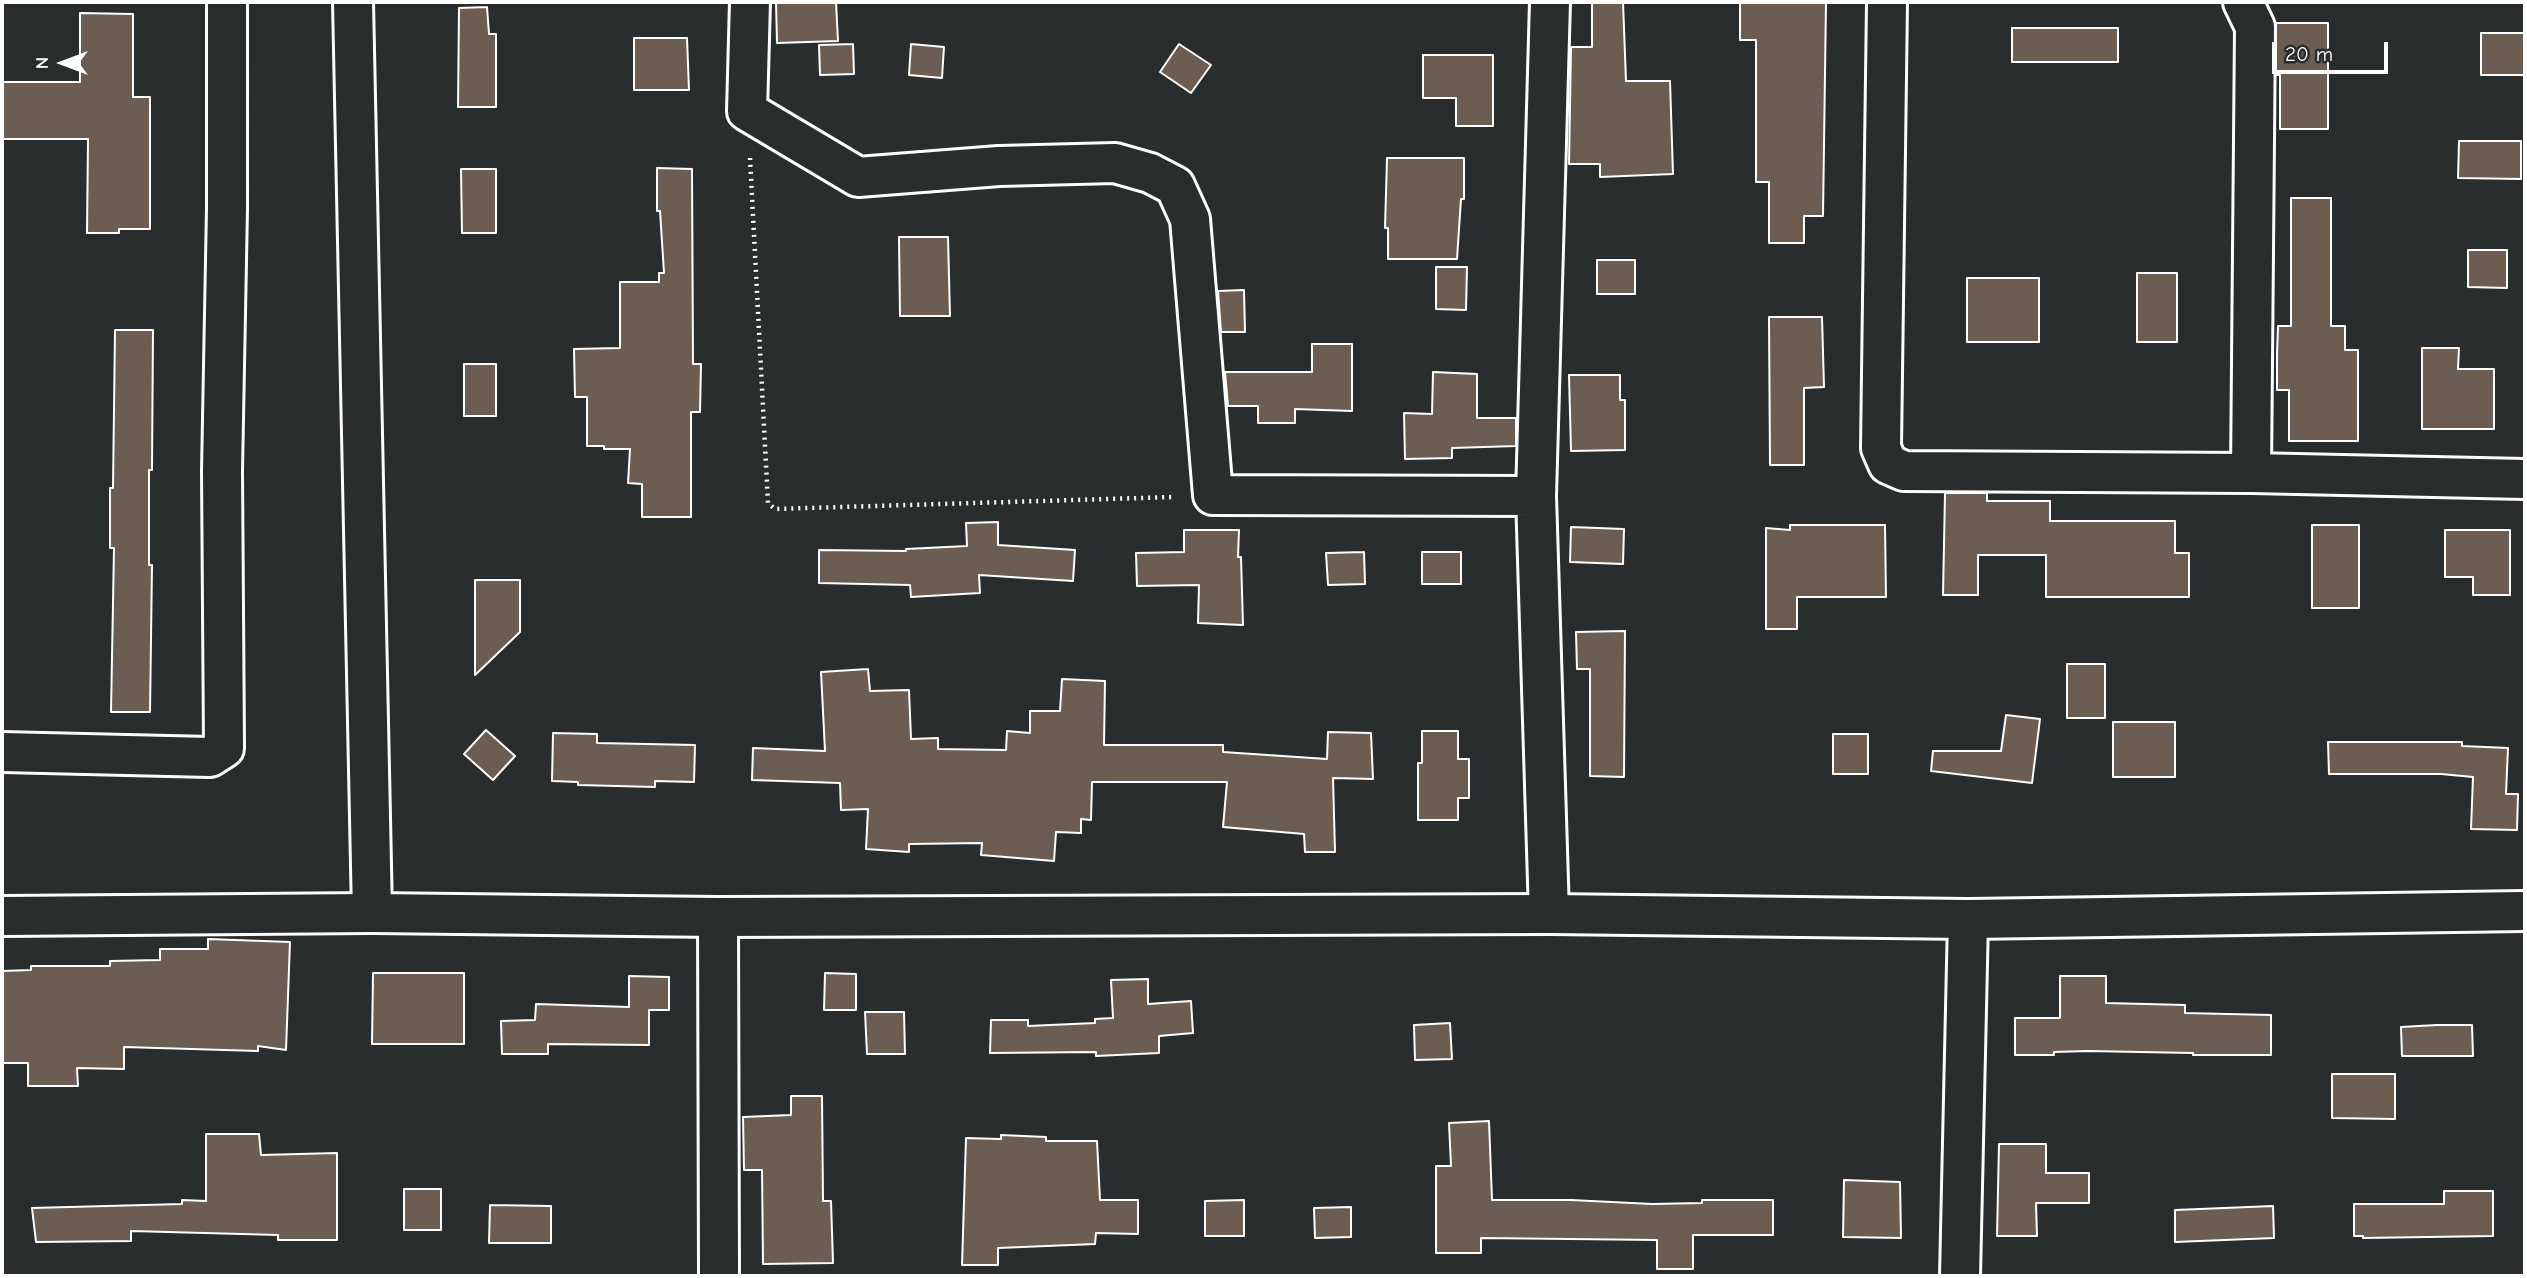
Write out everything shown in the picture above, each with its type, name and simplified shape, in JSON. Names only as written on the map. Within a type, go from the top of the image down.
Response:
[{"type":"street","points":[[2,752],[210,757],[224,748],[222,471],[227,208],[227,2]]},
{"type":"street","points":[[353,2],[372,913]]},
{"type":"street","points":[[750,2],[747,110],[858,177],[999,166],[1115,163],[1150,173],[1175,186],[1190,219],[1213,495],[1536,496]]},
{"type":"street","points":[[1549,914],[1536,496],[1550,2]]},
{"type":"street","points":[[1887,2],[1881,448],[1888,464],[1904,471],[2251,473],[2525,480]]},
{"type":"street","points":[[2244,2],[2255,27],[2251,473]]},
{"type":"street","points":[[2,916],[372,913],[718,917],[1549,914],[1968,919],[2525,911]]},
{"type":"street","points":[[718,917],[719,1276]]},
{"type":"street","points":[[1966,1275],[1968,919]]},
{"type":"path","points":[[747,110],[768,503],[775,509],[1213,495]]},
{"type":"building","points":[[776,2],[836,2],[838,41],[777,43]]},
{"type":"building","points":[[1592,2],[1623,2],[1626,81],[1670,81],[1673,174],[1600,177],[1600,164],[1569,164],[1571,47],[1592,47]]},
{"type":"building","points":[[1740,2],[1826,2],[1823,216],[1804,216],[1804,243],[1769,243],[1769,182],[1756,182],[1756,40],[1740,40]]},
{"type":"building","points":[[487,7],[489,34],[496,34],[496,107],[458,107],[459,8]]},
{"type":"building","points":[[80,13],[133,14],[133,97],[150,97],[150,229],[87,233],[88,139],[2,139],[2,82],[80,82]]},
{"type":"building","points":[[2276,23],[2328,23],[2328,129],[2280,129]]},
{"type":"building","points":[[2012,28],[2118,28],[2118,62],[2012,62]]},
{"type":"building","points":[[2481,33],[2525,33],[2525,75],[2481,75]]},
{"type":"building","points":[[634,38],[687,38],[689,90],[634,90]]},
{"type":"building","points":[[853,44],[854,74],[820,75],[819,45]]},
{"type":"building","points":[[911,44],[944,47],[942,78],[909,75]]},
{"type":"building","points":[[1179,44],[1211,65],[1191,93],[1160,72]]},
{"type":"building","points":[[1423,55],[1493,55],[1493,126],[1456,126],[1456,98],[1423,98]]},
{"type":"building","points":[[2459,141],[2521,141],[2521,179],[2458,178]]},
{"type":"building","points":[[1387,158],[1464,158],[1464,199],[1461,199],[1457,259],[1388,259],[1388,228],[1385,228]]},
{"type":"building","points":[[657,168],[692,169],[693,364],[701,364],[700,412],[691,412],[691,517],[642,517],[642,484],[628,483],[630,449],[587,446],[587,397],[575,397],[574,349],[620,348],[620,282],[659,282],[659,273],[664,273],[660,211],[657,211]]},
{"type":"building","points":[[461,169],[496,169],[496,233],[462,233]]},
{"type":"building","points":[[2291,198],[2331,198],[2331,326],[2345,326],[2345,350],[2358,350],[2358,441],[2289,441],[2289,390],[2277,390],[2277,354],[2278,326],[2291,326]]},
{"type":"building","points":[[899,237],[948,237],[950,316],[900,316]]},
{"type":"building","points":[[2468,250],[2507,250],[2507,288],[2468,287]]},
{"type":"building","points":[[1597,260],[1635,260],[1635,294],[1597,294]]},
{"type":"building","points":[[1436,267],[1467,267],[1466,310],[1436,309]]},
{"type":"building","points":[[2137,273],[2177,273],[2177,342],[2137,342]]},
{"type":"building","points":[[1967,278],[2039,278],[2039,342],[1967,342]]},
{"type":"building","points":[[1244,290],[1245,332],[1221,332],[1218,291]]},
{"type":"building","points":[[1769,317],[1822,317],[1824,387],[1804,388],[1804,465],[1770,465]]},
{"type":"building","points":[[115,330],[153,330],[152,470],[149,470],[149,565],[152,565],[150,712],[111,712],[114,548],[110,548],[110,488],[113,488]]},
{"type":"building","points":[[1312,344],[1352,344],[1352,411],[1295,409],[1295,423],[1258,423],[1258,406],[1228,406],[1225,372],[1312,372]]},
{"type":"building","points":[[2422,348],[2459,348],[2458,369],[2494,369],[2494,429],[2422,429]]},
{"type":"building","points":[[464,364],[496,364],[496,416],[464,416]]},
{"type":"building","points":[[1433,372],[1477,374],[1477,418],[1516,418],[1516,446],[1452,448],[1452,458],[1405,459],[1404,413],[1432,414]]},
{"type":"building","points":[[1569,375],[1620,375],[1620,400],[1625,400],[1625,450],[1571,451]]},
{"type":"building","points":[[1945,493],[1987,493],[1987,501],[2050,501],[2050,521],[2175,521],[2175,553],[2189,553],[2189,597],[2046,597],[2046,555],[1978,555],[1978,595],[1943,595]]},
{"type":"building","points":[[998,522],[998,545],[1075,550],[1073,581],[979,575],[980,593],[911,597],[910,585],[819,583],[819,550],[906,551],[967,546],[966,523]]},
{"type":"building","points":[[1790,525],[1885,525],[1886,597],[1797,597],[1797,629],[1766,629],[1766,528],[1790,530]]},
{"type":"building","points":[[2312,525],[2359,525],[2359,608],[2312,608]]},
{"type":"building","points":[[1571,527],[1624,529],[1623,564],[1570,562]]},
{"type":"building","points":[[1184,530],[1239,530],[1238,557],[1241,557],[1243,625],[1198,623],[1199,585],[1137,586],[1136,553],[1184,552]]},
{"type":"building","points":[[2445,530],[2510,530],[2510,595],[2473,595],[2473,577],[2445,577]]},
{"type":"building","points":[[1364,552],[1365,584],[1328,585],[1326,553]]},
{"type":"building","points":[[1422,552],[1461,552],[1461,584],[1422,584]]},
{"type":"building","points":[[475,580],[520,580],[520,632],[475,675]]},
{"type":"building","points":[[1625,631],[1624,777],[1590,776],[1590,669],[1577,669],[1576,632]]},
{"type":"building","points":[[2067,664],[2105,664],[2105,718],[2067,718]]},
{"type":"building","points":[[868,669],[870,691],[909,690],[911,739],[938,738],[938,749],[1006,750],[1007,731],[1030,733],[1030,711],[1060,711],[1062,679],[1105,681],[1104,745],[1223,745],[1223,752],[1327,759],[1328,732],[1371,733],[1373,779],[1333,778],[1335,852],[1305,852],[1304,834],[1223,827],[1227,782],[1092,782],[1091,820],[1081,819],[1081,833],[1056,832],[1054,861],[981,855],[982,843],[909,844],[909,852],[866,849],[868,809],[841,810],[840,783],[752,780],[753,748],[825,751],[821,672]]},
{"type":"building","points":[[2006,715],[2040,719],[2032,783],[1931,771],[1933,751],[2001,751]]},
{"type":"building","points":[[2113,722],[2175,722],[2175,777],[2113,777]]},
{"type":"building","points":[[486,730],[515,756],[493,780],[464,754]]},
{"type":"building","points":[[1422,731],[1458,731],[1458,759],[1469,759],[1469,798],[1458,798],[1458,820],[1418,820],[1418,763],[1422,763]]},
{"type":"building","points":[[553,733],[597,734],[597,743],[695,745],[694,782],[655,781],[655,787],[578,785],[578,782],[552,781]]},
{"type":"building","points":[[1833,734],[1868,734],[1868,774],[1833,774]]},
{"type":"building","points":[[2328,742],[2462,742],[2462,746],[2508,748],[2506,794],[2518,794],[2517,830],[2471,829],[2473,777],[2441,774],[2329,774]]},
{"type":"building","points":[[208,939],[290,942],[286,1050],[258,1046],[258,1051],[124,1047],[124,1069],[77,1068],[78,1086],[28,1086],[28,1063],[2,1063],[2,971],[31,970],[31,966],[110,966],[110,961],[160,960],[160,949],[208,949]]},
{"type":"building","points":[[373,973],[464,973],[464,1044],[372,1044]]},
{"type":"building","points":[[825,973],[856,974],[856,1010],[824,1010]]},
{"type":"building","points":[[629,976],[669,977],[669,1010],[649,1010],[649,1045],[548,1044],[548,1054],[502,1054],[501,1021],[535,1020],[536,1004],[629,1007]]},
{"type":"building","points":[[2060,976],[2106,976],[2106,1003],[2185,1005],[2185,1013],[2271,1015],[2271,1055],[2087,1051],[2054,1052],[2054,1055],[2015,1055],[2015,1018],[2060,1018]]},
{"type":"building","points":[[1148,979],[1148,1004],[1191,1001],[1193,1033],[1159,1036],[1159,1053],[1096,1056],[1096,1052],[990,1053],[991,1020],[1028,1020],[1028,1026],[1095,1023],[1095,1019],[1113,1018],[1111,980]]},
{"type":"building","points":[[865,1012],[904,1012],[905,1054],[867,1054]]},
{"type":"building","points":[[1450,1023],[1452,1059],[1415,1060],[1414,1025]]},
{"type":"building","points":[[2472,1025],[2473,1056],[2402,1056],[2401,1027]]},
{"type":"building","points":[[2332,1074],[2395,1074],[2395,1119],[2332,1118]]},
{"type":"building","points":[[791,1096],[822,1096],[823,1201],[831,1201],[833,1263],[763,1264],[762,1170],[744,1170],[743,1117],[791,1115]]},
{"type":"building","points":[[1489,1121],[1492,1200],[1652,1204],[1702,1203],[1702,1200],[1773,1200],[1773,1235],[1693,1235],[1693,1269],[1657,1269],[1657,1240],[1481,1238],[1481,1253],[1436,1253],[1436,1166],[1451,1166],[1449,1123]]},
{"type":"building","points":[[206,1134],[259,1134],[261,1155],[337,1153],[337,1240],[278,1240],[278,1235],[131,1231],[131,1241],[36,1242],[32,1208],[206,1201]]},
{"type":"building","points":[[1001,1135],[1046,1137],[1046,1141],[1097,1141],[1100,1200],[1138,1200],[1138,1234],[1096,1233],[1095,1244],[998,1248],[998,1265],[962,1265],[966,1138],[1001,1139]]},
{"type":"building","points":[[1999,1144],[2046,1144],[2046,1173],[2089,1173],[2089,1203],[2036,1203],[2037,1236],[1997,1236]]},
{"type":"building","points":[[1844,1180],[1900,1182],[1901,1238],[1843,1237]]},
{"type":"building","points":[[404,1189],[441,1189],[441,1230],[404,1230]]},
{"type":"building","points":[[2444,1191],[2493,1191],[2493,1236],[2354,1236],[2354,1204],[2444,1204]]},
{"type":"building","points":[[1244,1200],[1244,1236],[1205,1236],[1205,1201]]},
{"type":"building","points":[[490,1205],[551,1206],[551,1243],[489,1243]]},
{"type":"building","points":[[2273,1206],[2274,1238],[2175,1242],[2175,1210]]},
{"type":"building","points":[[1351,1207],[1351,1237],[1315,1238],[1314,1208]]}]
